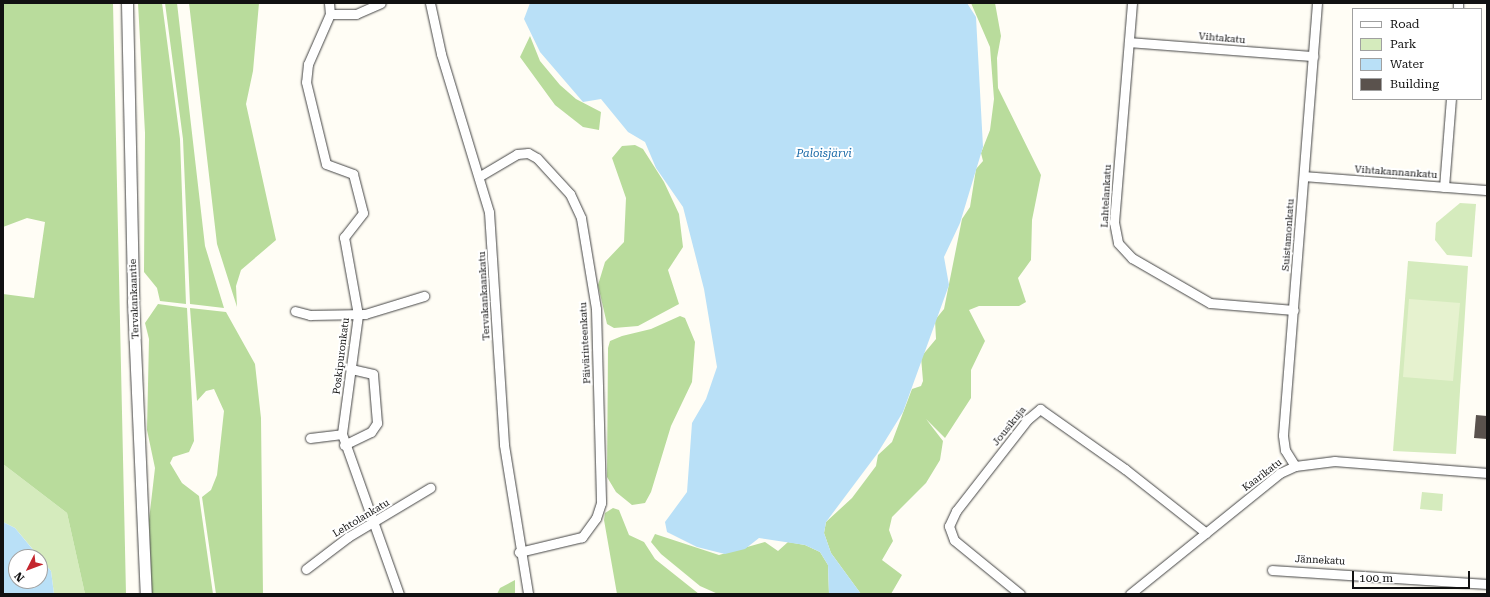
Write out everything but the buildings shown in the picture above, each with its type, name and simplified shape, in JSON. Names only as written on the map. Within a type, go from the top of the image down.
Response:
[{"type":"street","name":"Tervakankaantie","points":[[127,3],[133,301],[146,594]]},
{"type":"street","name":"Poskipuronkatu","points":[[329,3],[330,14],[308,64],[306,82],[326,164],[346,169],[358,183],[362,216],[344,236],[358,314],[342,434],[344,445],[399,594]]},
{"type":"street","points":[[330,14],[356,14],[381,3]]},
{"type":"street","name":"Tervakankaankatu","points":[[430,3],[441,54],[480,176],[492,232],[504,445],[519,552],[528,594]]},
{"type":"street","name":"Lahtelankatu","points":[[1132,3],[1114,222],[1118,243],[1132,258],[1210,303],[1294,310]]},
{"type":"street","name":"Suistamonkatu","points":[[1295,466],[1283,441],[1317,3]]},
{"type":"street","name":"Vihtakatu","points":[[1129,42],[1313,56]]},
{"type":"street","points":[[1444,187],[1451,100]]},
{"type":"street","name":"Päivärinteenkatu","points":[[480,176],[517,154],[528,153],[537,158],[570,194],[581,218],[596,309],[601,503],[596,518],[582,537],[519,552]]},
{"type":"street","name":"Vihtakannankatu","points":[[1304,176],[1487,190]]},
{"type":"street","points":[[295,311],[310,315],[358,314],[424,296]]},
{"type":"street","points":[[344,445],[371,432],[377,423],[373,374],[351,369]]},
{"type":"street","name":"Jousikuja","points":[[1020,594],[954,540],[949,526],[956,511],[1028,419],[1040,409],[1125,469],[1206,533]]},
{"type":"street","points":[[310,438],[342,434]]},
{"type":"street","name":"Kaarikatu","points":[[1130,594],[1206,533],[1295,466],[1335,461],[1487,473]]},
{"type":"street","name":"Lehtolankatu","points":[[306,569],[373,523],[430,488]]},
{"type":"street","name":"Jännekatu","points":[[1272,570],[1487,584]]},
{"type":"green space","points":[[3,3],[113,3],[126,594],[85,594],[67,513],[3,464],[3,294],[34,298],[45,222],[27,218],[3,227]]},
{"type":"green space","points":[[138,3],[162,3],[180,139],[186,304],[160,301],[157,288],[144,272],[145,133]]},
{"type":"green space","points":[[165,3],[177,3],[205,246],[224,308],[190,304],[183,139]]},
{"type":"green space","points":[[189,3],[259,3],[253,71],[246,104],[276,240],[241,270],[236,286],[237,307],[217,244]]},
{"type":"green space","points":[[971,3],[995,3],[1001,36],[997,58],[998,88],[1041,175],[1032,220],[1031,260],[1018,278],[1026,302],[1019,306],[979,306],[969,310],[985,341],[971,370],[971,398],[945,438],[926,419],[943,441],[940,460],[926,483],[892,517],[889,530],[893,541],[882,560],[902,575],[891,594],[861,594],[831,553],[824,533],[826,522],[852,498],[876,466],[878,455],[892,442],[912,389],[921,386],[923,381],[921,357],[936,339],[935,320],[944,309],[962,219],[970,207],[976,169],[983,161],[981,153],[990,130],[994,99],[990,47]]},
{"type":"green space","points":[[530,36],[540,61],[560,85],[576,99],[601,112],[599,130],[583,127],[555,105],[520,57]]},
{"type":"green space","points":[[635,145],[643,149],[664,182],[679,214],[683,247],[668,270],[679,304],[638,326],[614,328],[607,324],[598,285],[605,262],[624,242],[626,198],[612,158],[622,146]]},
{"type":"green space","points":[[1460,203],[1476,204],[1472,257],[1447,255],[1435,240],[1436,223]]},
{"type":"green space","points":[[1408,261],[1468,266],[1456,454],[1393,451]]},
{"type":"green space","points":[[1409,299],[1460,303],[1453,381],[1403,377]]},
{"type":"green space","points":[[158,304],[187,308],[194,441],[189,452],[173,457],[170,463],[182,483],[199,496],[213,594],[152,594],[149,520],[155,468],[147,430],[149,339],[145,323]]},
{"type":"green space","points":[[190,308],[226,312],[255,364],[261,418],[263,594],[216,594],[202,497],[211,490],[217,475],[224,411],[214,389],[206,391],[197,401]]},
{"type":"green space","points":[[680,316],[685,318],[695,342],[692,382],[671,426],[651,492],[645,503],[632,505],[616,492],[607,477],[608,348],[610,341],[622,336],[651,329]]},
{"type":"green space","points":[[3,464],[67,513],[85,594],[54,594],[51,571],[48,567],[48,549],[33,549],[15,528],[3,522]]},
{"type":"green space","points":[[1422,492],[1443,494],[1442,511],[1420,509]]},
{"type":"green space","points":[[613,508],[619,510],[629,535],[644,542],[655,559],[699,594],[617,594],[604,520],[605,513]]},
{"type":"green space","points":[[655,534],[719,555],[765,542],[778,551],[788,542],[805,545],[820,552],[828,565],[829,594],[718,594],[700,586],[661,554],[651,542]]},
{"type":"green space","points":[[515,580],[515,594],[497,594],[500,588]]},
{"type":"water","name":"Paloisjärvi","points":[[530,3],[967,3],[976,17],[983,147],[960,223],[944,257],[949,285],[903,412],[877,454],[826,522],[824,533],[831,553],[861,594],[829,594],[828,565],[820,552],[805,545],[759,538],[745,549],[725,554],[697,547],[667,532],[665,522],[687,492],[692,423],[706,399],[717,367],[704,289],[683,207],[656,168],[645,142],[628,132],[601,99],[583,102],[540,52],[524,19]]},
{"type":"water","points":[[3,522],[15,528],[32,549],[8,549],[8,589],[48,589],[48,567],[51,571],[54,594],[3,594]]}]
